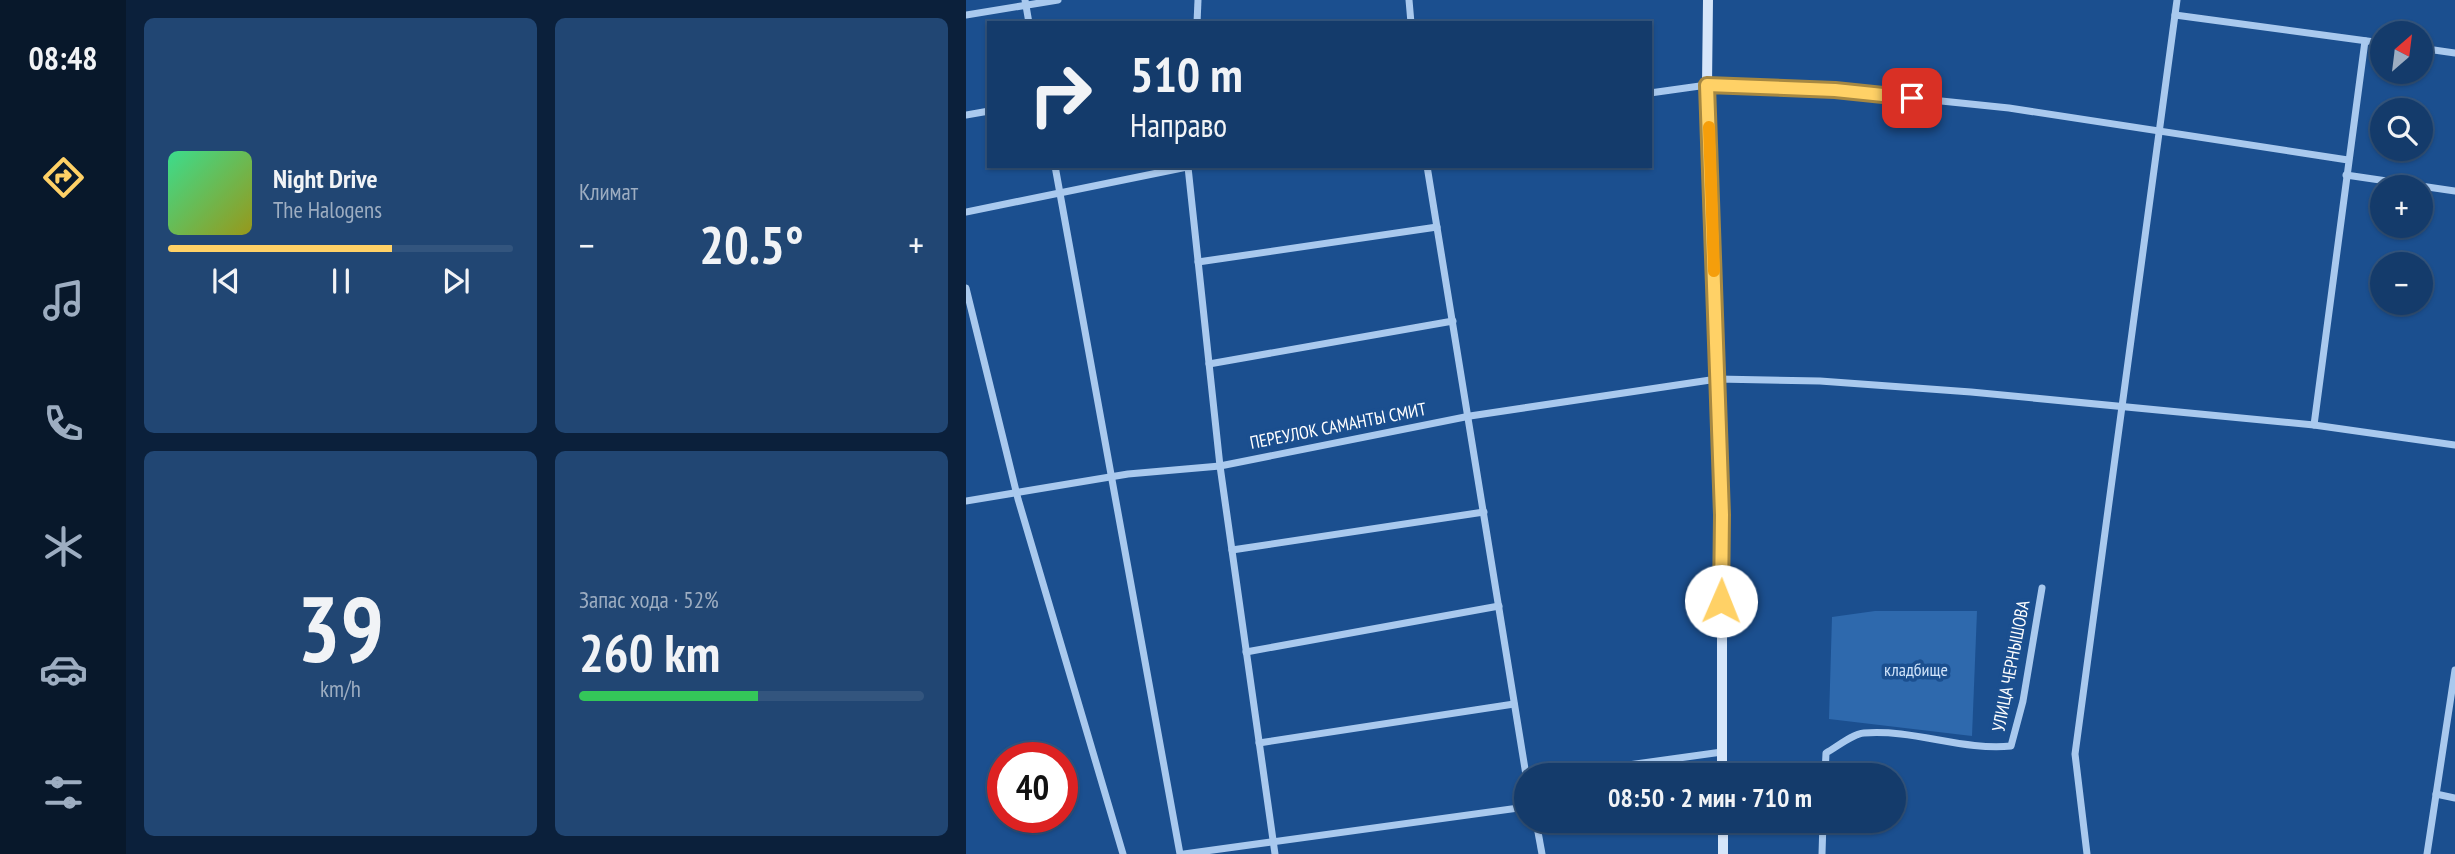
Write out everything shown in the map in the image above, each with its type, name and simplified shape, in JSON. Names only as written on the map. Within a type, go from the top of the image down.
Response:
[{"type":"street","points":[[966,15],[1026,3],[1058,0]]},
{"type":"street","points":[[1197,21],[1198,0]]},
{"type":"street","points":[[1409,0],[1411,21]]},
{"type":"street","points":[[1708,0],[1707,85],[1722,515],[1722,763]]},
{"type":"street","points":[[2087,854],[2075,754],[2177,0]]},
{"type":"street","points":[[1026,3],[1030,21]]},
{"type":"street","points":[[2175,15],[2370,41]]},
{"type":"street","points":[[2314,425],[2365,40]]},
{"type":"street","points":[[2433,49],[2455,52]]},
{"type":"street","points":[[1652,93],[1707,85],[1835,90],[1986,106],[2348,160]]},
{"type":"street","points":[[966,115],[987,111]]},
{"type":"street","points":[[1055,168],[1109,477],[1182,854],[1514,809]]},
{"type":"street","points":[[966,212],[1185,168]]},
{"type":"street","points":[[1190,168],[1220,466],[1275,854]]},
{"type":"street","points":[[1427,168],[1470,416],[1524,763]]},
{"type":"street","points":[[2346,175],[2455,191]]},
{"type":"street","points":[[1198,262],[1437,227]]},
{"type":"street","points":[[966,288],[1017,493],[1123,854]]},
{"type":"street","points":[[1209,364],[1453,321]]},
{"type":"street","name":"ПЕРЕУЛОК САМАНТЫ СМИТ","points":[[966,501],[1109,477],[1220,466],[1470,416],[1717,379],[1870,383],[2314,425],[2455,445]]},
{"type":"street","points":[[1232,550],[1484,512]]},
{"type":"street","name":"УЛИЦА ЧЕРНЫШОВА","points":[[1826,763],[1826,753],[1862,733],[1938,739],[1989,748],[2011,746],[2023,701],[2042,588]]},
{"type":"street","points":[[1246,652],[1499,606]]},
{"type":"street","points":[[2427,854],[2455,670]]},
{"type":"street","points":[[1259,743],[1514,704]]},
{"type":"street","points":[[1643,763],[1722,752]]},
{"type":"street","points":[[2436,794],[2455,798]]},
{"type":"street","points":[[1538,833],[1542,854]]},
{"type":"street","points":[[1723,833],[1723,854]]},
{"type":"street","points":[[1822,854],[1823,833]]},
{"type":"green space","name":"кладбище","points":[[1875,611],[1977,611],[1972,736],[1829,719],[1832,617]]},
{"type":"slow traffic","points":[[1709,127],[1714,271]]},
{"type":"route","points":[[1721,601],[1722,515],[1707,85],[1835,90],[1912,98]]}]
